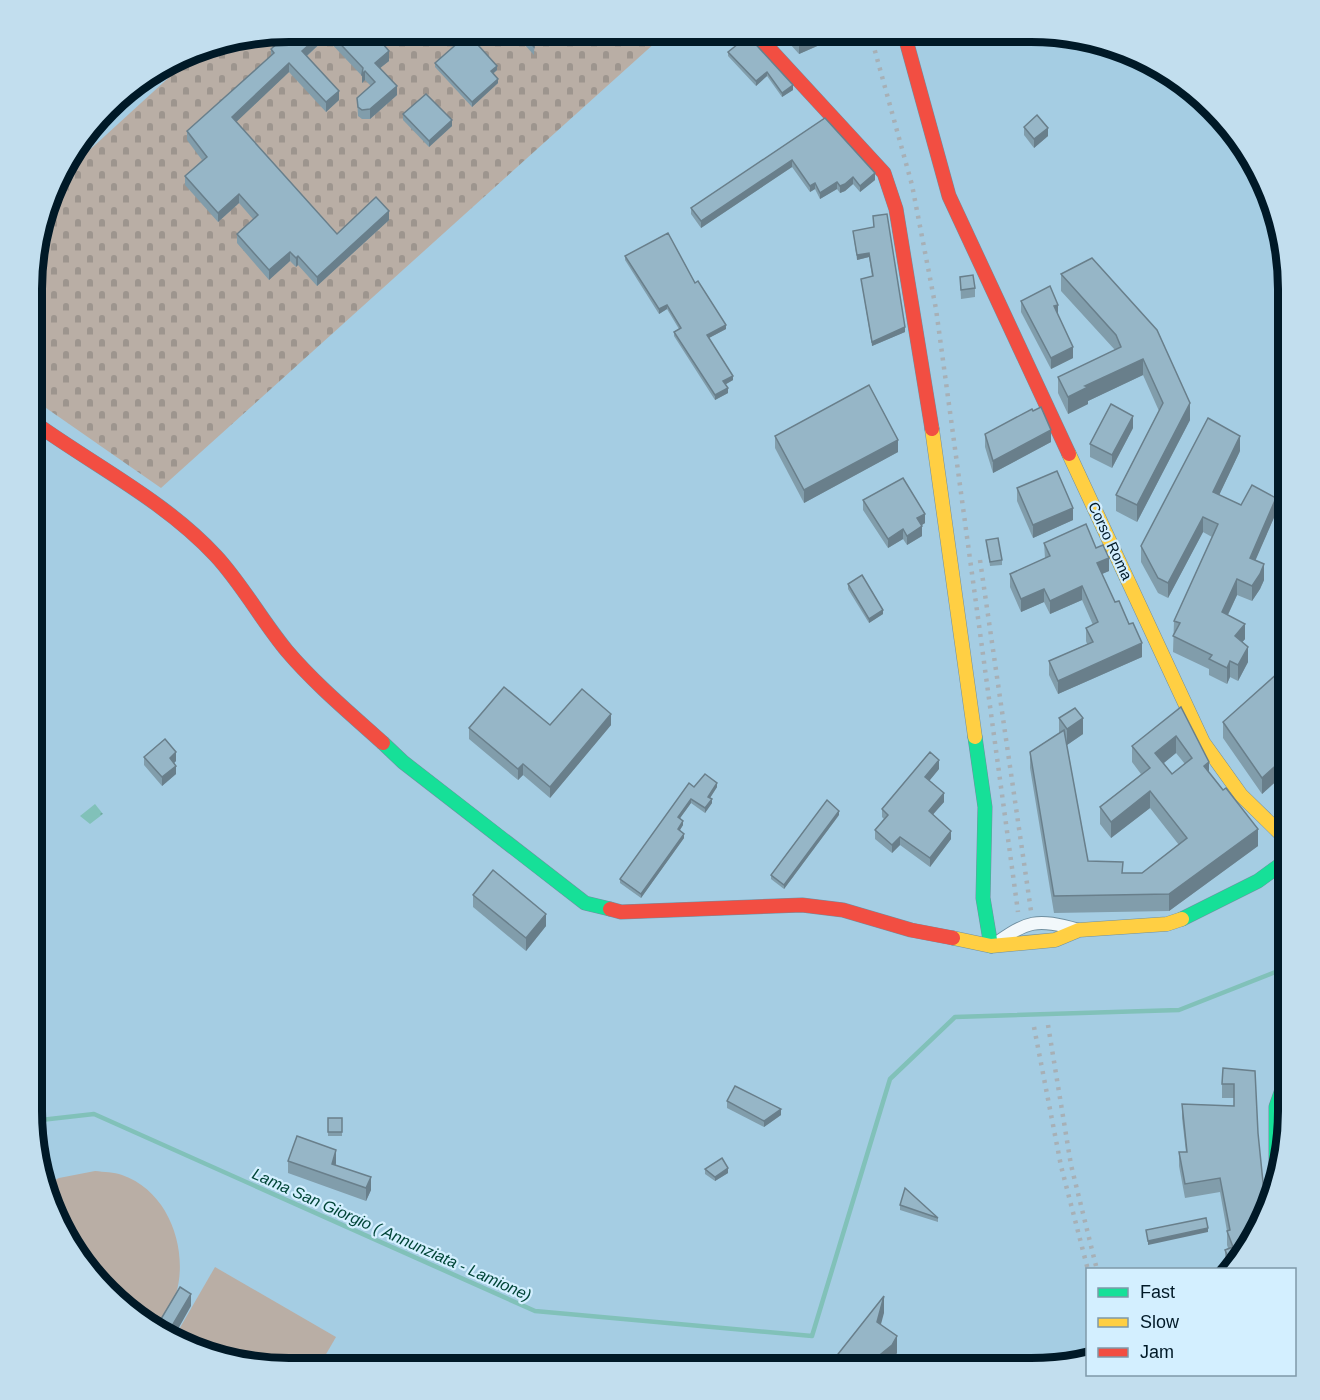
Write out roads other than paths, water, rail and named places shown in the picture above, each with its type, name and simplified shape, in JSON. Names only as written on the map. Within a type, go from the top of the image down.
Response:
[{"type":"street","points":[[763,42],[884,173],[896,209],[935,450],[985,807],[983,898],[991,946]]},
{"type":"street","name":"Corso Roma","points":[[906,42],[949,196],[1203,742],[1230,785],[1264,822],[1278,833]]},
{"type":"street","points":[[42,427],[86,459],[134,488],[182,524],[216,556],[288,652],[321,686],[403,762],[585,903],[621,912],[710,907],[813,906],[843,910],[911,930],[991,946],[1055,940],[1079,930],[1167,924],[1189,917],[1258,881],[1278,867]]},
{"type":"street","points":[[1275,1149],[1273,1119],[1278,1095]]},
{"type":"water","points":[[95,804],[103,814],[90,824],[80,816]]},
{"type":"waterway","name":"Lama San Giorgio ( Annunziata - Lamione)","points":[[43,1120],[94,1114],[535,1311],[812,1336],[890,1079],[955,1017],[1179,1010],[1278,971]]},
{"type":"railway","points":[[872,42],[912,185],[936,309],[1018,912]]},
{"type":"railway","points":[[980,560],[1031,911]]},
{"type":"railway","points":[[1048,1025],[1071,1165],[1097,1268]]},
{"type":"railway","points":[[1034,1027],[1061,1166],[1087,1268]]}]
